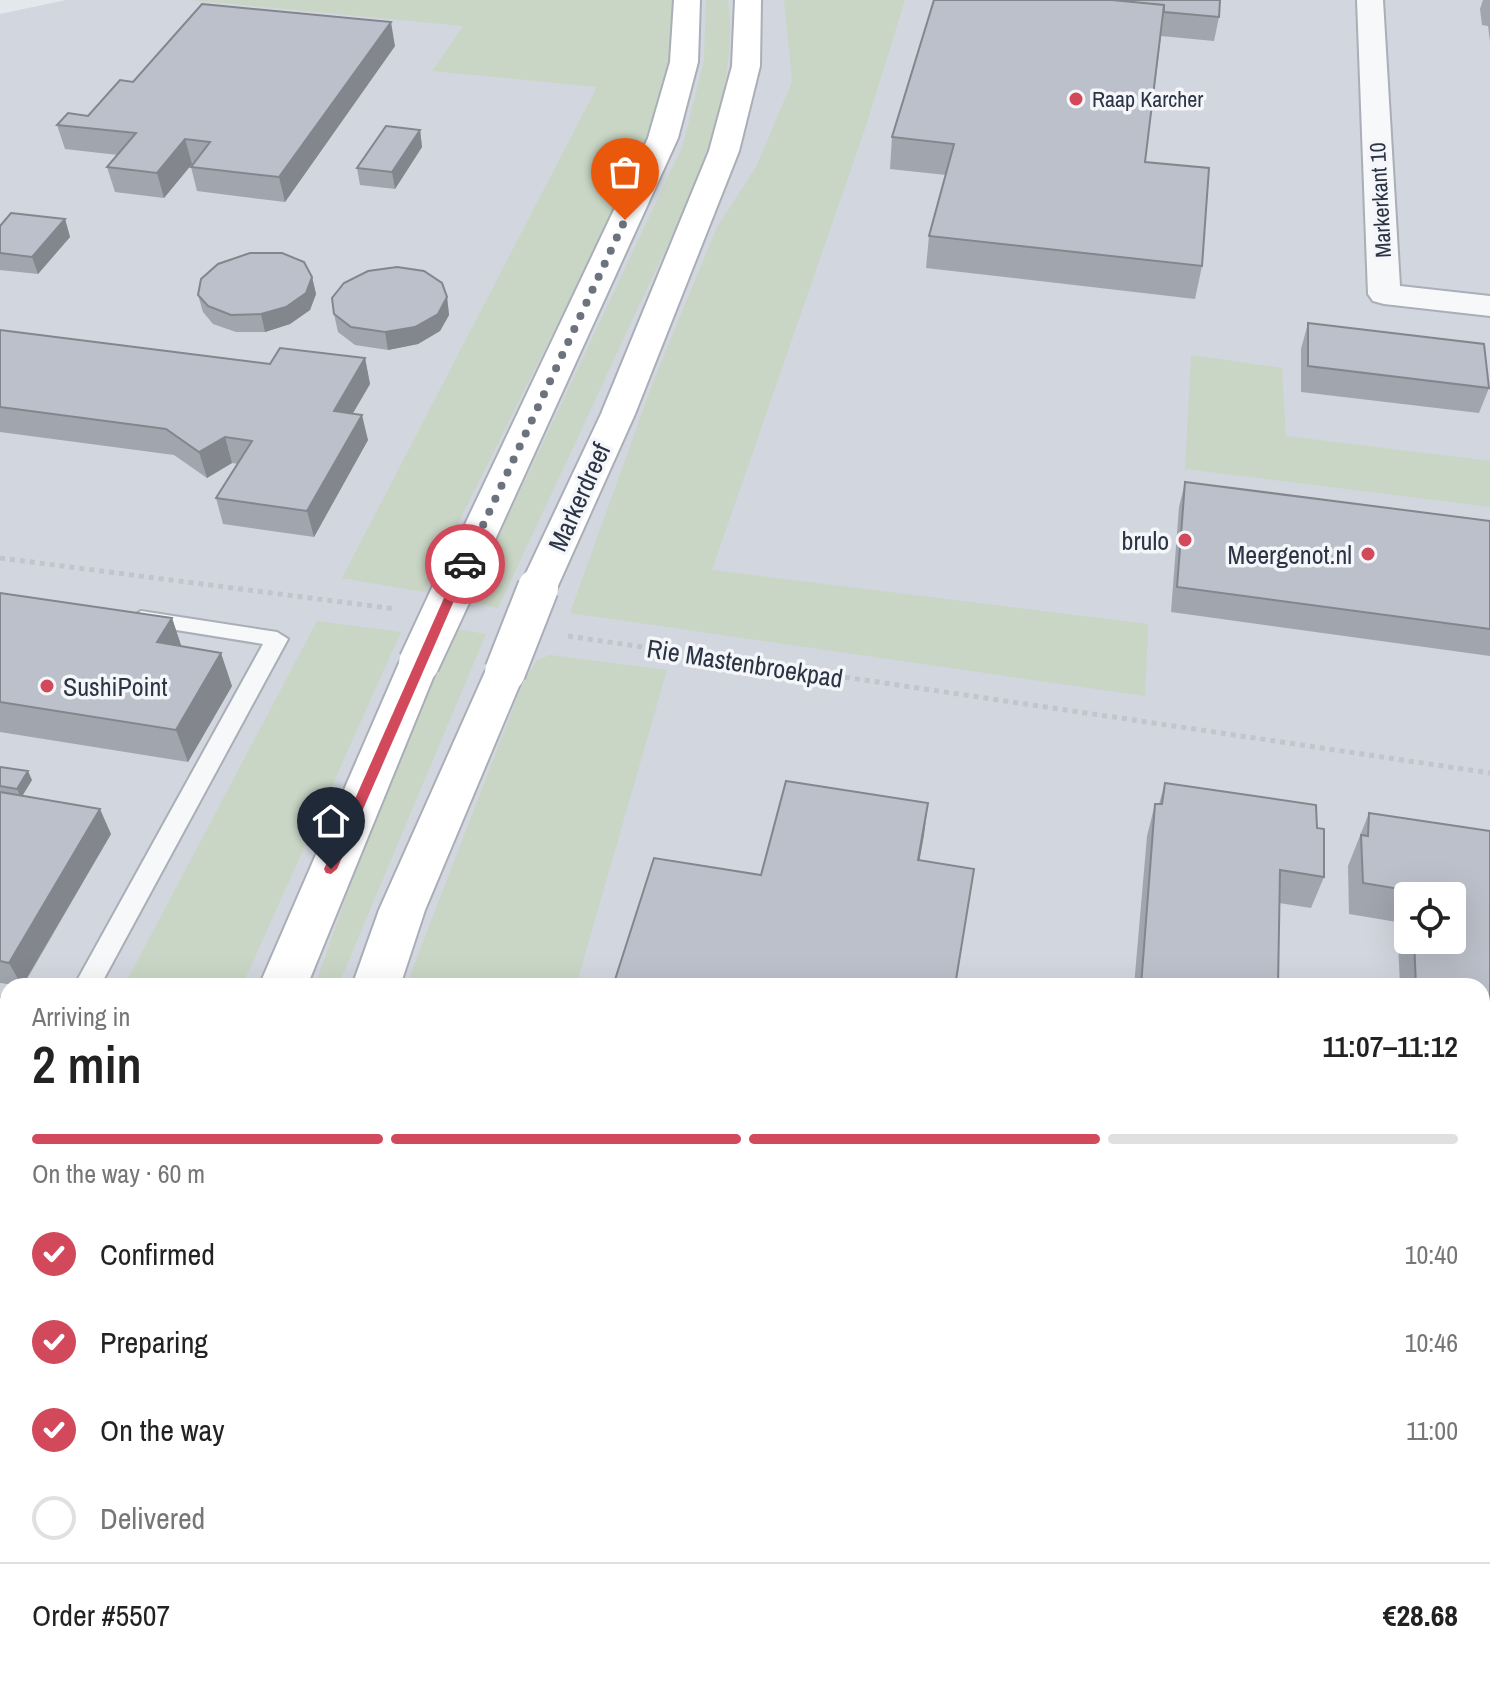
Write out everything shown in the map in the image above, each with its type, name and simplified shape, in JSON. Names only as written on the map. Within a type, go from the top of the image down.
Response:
[{"type":"main road","points":[[286,978],[419,663],[663,138],[684,62],[687,0]]},
{"type":"main road","name":"Markerdreef","points":[[379,978],[402,910],[538,588],[618,414],[724,151],[746,66],[748,0]]},
{"type":"street","name":"Markerkant 10","points":[[1370,0],[1384,294],[1490,306]]},
{"type":"lane","points":[[91,978],[277,639],[123,615]]},
{"type":"path","points":[[0,558],[408,611]]},
{"type":"path","name":"Rie Mastenbroekpad","points":[[560,635],[1490,773]]},
{"type":"shaded area","points":[[66,0],[1490,0],[1490,978],[0,978],[0,14]]},
{"type":"green space","points":[[191,0],[672,0],[673,58],[634,170],[424,592],[342,578],[597,87],[432,71],[463,26]]},
{"type":"green space","points":[[706,0],[728,0],[730,41],[725,83],[700,168],[665,251],[498,608],[468,602],[683,145],[704,60]]},
{"type":"green space","points":[[784,0],[905,0],[866,126],[712,570],[1148,624],[1145,696],[570,613],[653,382],[717,227],[756,167],[792,82]]},
{"type":"green space","points":[[1191,355],[1282,368],[1286,436],[1490,461],[1490,507],[1185,469]]},
{"type":"green space","points":[[317,621],[401,632],[246,978],[128,978]]},
{"type":"green space","points":[[456,629],[486,634],[341,978],[318,978],[379,801]]},
{"type":"green space","points":[[550,655],[667,670],[578,978],[409,978],[522,685],[537,660]]},
{"type":"building","points":[[934,0],[1112,0],[1164,5],[1145,162],[1209,168],[1202,266],[929,236],[954,144],[892,137]]},
{"type":"building","points":[[1112,0],[1220,0],[1219,17],[1164,12],[1164,5]]},
{"type":"building","points":[[202,4],[391,22],[279,177],[191,167],[210,142],[185,139],[157,173],[107,167],[136,133],[57,125],[68,113],[88,116],[120,80],[133,82]]},
{"type":"building","points":[[386,126],[420,130],[392,172],[357,168]]},
{"type":"building","points":[[11,213],[65,219],[32,257],[0,253],[0,226]]},
{"type":"building","points":[[250,253],[282,253],[304,262],[312,277],[306,293],[286,307],[261,314],[231,315],[208,306],[198,295],[201,279],[218,264]]},
{"type":"building","points":[[397,267],[424,271],[442,283],[447,297],[438,314],[415,327],[385,332],[351,327],[334,314],[332,298],[344,283],[368,271]]},
{"type":"building","points":[[1308,323],[1484,344],[1489,388],[1308,366]]},
{"type":"building","points":[[0,330],[270,364],[280,348],[365,358],[334,411],[362,415],[307,511],[216,498],[252,441],[225,437],[199,452],[166,429],[0,407]]},
{"type":"building","points":[[1185,482],[1490,521],[1490,629],[1177,587]]},
{"type":"building","points":[[0,593],[172,618],[157,642],[221,653],[176,730],[0,702]]},
{"type":"building","points":[[0,767],[28,771],[17,789],[0,786]]},
{"type":"building","points":[[786,781],[928,803],[918,860],[974,869],[956,978],[616,978],[654,858],[761,875]]},
{"type":"building","points":[[1165,783],[1316,805],[1317,828],[1324,829],[1324,877],[1280,870],[1278,978],[1142,978],[1155,804],[1162,804]]},
{"type":"building","points":[[0,792],[100,809],[9,963],[0,961]]},
{"type":"building","points":[[1369,813],[1490,831],[1490,978],[1416,978],[1415,954],[1466,954],[1466,882],[1394,882],[1394,888],[1363,883],[1361,835],[1368,836]]},
{"type":"way so far","points":[[465,564],[625,220]]},
{"type":"place","name":"Raap Karcher","points":[[1076,99]]},
{"type":"place","name":"brulo","points":[[1185,540]]},
{"type":"place","name":"Meergenot.nl","points":[[1368,554]]},
{"type":"place","name":"SushiPoint","points":[[47,686]]},
{"type":"route","points":[[331,869],[465,564]]}]
